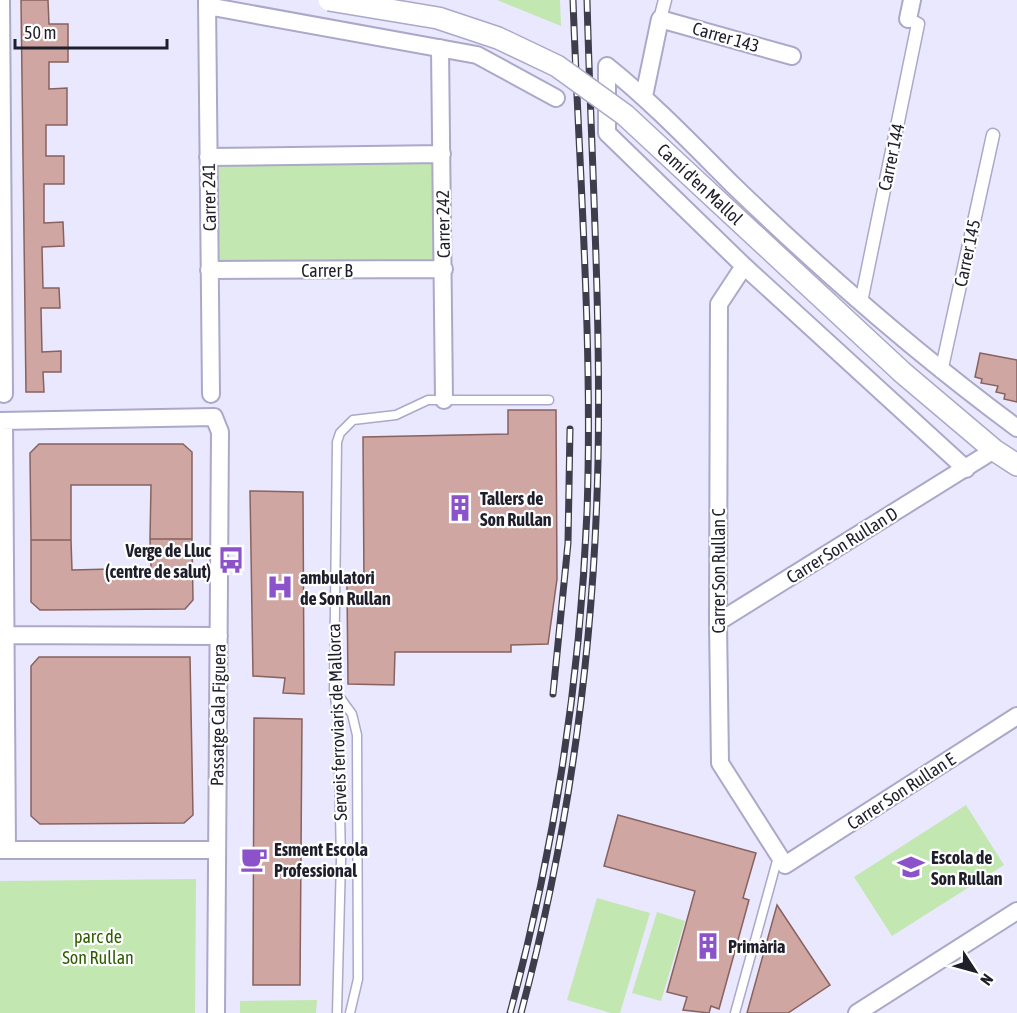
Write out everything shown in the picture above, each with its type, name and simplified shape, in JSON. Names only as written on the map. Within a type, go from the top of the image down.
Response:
[{"type":"street","points":[[1,0],[4,394]]},
{"type":"street","name":"Camí d'en Mallol","points":[[329,0],[438,18],[498,38],[557,66],[625,115],[903,373],[994,450],[1017,465]]},
{"type":"street","points":[[644,96],[665,0]]},
{"type":"street","points":[[908,19],[912,0]]},
{"type":"street","points":[[207,3],[477,55],[556,98]]},
{"type":"street","name":"Carrer 241","points":[[207,3],[211,394]]},
{"type":"street","name":"Carrer 143","points":[[660,19],[792,56]]},
{"type":"street","name":"Carrer 144","points":[[861,302],[918,24],[908,19]]},
{"type":"street","name":"Carrer 242","points":[[440,48],[444,400]]},
{"type":"street","points":[[966,469],[744,266],[607,133],[608,66],[644,96],[733,185],[861,302],[941,372],[1017,428]]},
{"type":"street","name":"Carrer 145","points":[[941,372],[993,135]]},
{"type":"street","points":[[208,156],[442,154]]},
{"type":"street","name":"Carrer Son Rullan C","points":[[744,266],[719,304],[720,763],[782,860]]},
{"type":"street","name":"Carrer B","points":[[209,270],[444,269]]},
{"type":"street","name":"Passatge Cala Figuera","points":[[2,421],[214,417],[220,432],[215,850],[216,1013]]},
{"type":"street","points":[[2,421],[4,850],[215,850]]},
{"type":"street","name":"Carrer Son Rullan D","points":[[718,622],[994,450]]},
{"type":"street","points":[[3,635],[219,636]]},
{"type":"street","name":"Carrer Son Rullan E","points":[[782,860],[1017,716]]},
{"type":"street","points":[[857,1013],[1017,911]]},
{"type":"lane","name":"Serveis ferroviaris de Mallorca","points":[[337,1013],[341,860],[338,720],[334,689],[337,442],[340,433],[353,420],[361,417],[391,416],[422,401],[549,400]]},
{"type":"lane","points":[[334,689],[352,714],[357,735],[358,979],[350,1013]]},
{"type":"lane","points":[[735,1013],[782,860]]},
{"type":"green space","points":[[497,0],[560,0],[561,26]]},
{"type":"green space","points":[[442,154],[444,269],[209,270],[208,157]]},
{"type":"green space","points":[[966,805],[1004,865],[892,936],[854,877]]},
{"type":"green space","name":"parc de Son Rullan","points":[[196,879],[195,1013],[0,1013],[0,881]]},
{"type":"green space","points":[[597,898],[650,913],[620,1013],[611,1013],[567,1000]]},
{"type":"green space","points":[[657,912],[685,921],[661,1001],[632,993]]},
{"type":"green space","points":[[317,1000],[316,1013],[240,1013],[240,1001]]},
{"type":"building","points":[[21,0],[48,0],[49,24],[68,24],[68,62],[49,62],[49,89],[67,88],[67,125],[46,125],[46,156],[64,156],[64,184],[44,184],[44,223],[63,222],[64,246],[42,247],[43,288],[59,288],[60,308],[41,308],[42,352],[61,351],[61,372],[43,372],[44,392],[26,392]]},
{"type":"building","points":[[980,353],[1017,360],[1017,402],[1004,399],[1005,394],[996,392],[998,386],[981,383],[982,379],[975,377]]},
{"type":"building","name":"Tallers de Son Rullan","points":[[508,410],[556,410],[557,579],[548,644],[511,645],[511,652],[395,652],[394,685],[348,684],[347,585],[364,585],[363,437],[508,434]]},
{"type":"building","points":[[39,444],[183,444],[192,452],[192,539],[150,539],[151,485],[71,485],[71,540],[31,540],[30,453]]},
{"type":"building","points":[[250,491],[303,492],[304,694],[283,693],[285,678],[253,676]]},
{"type":"building","points":[[150,539],[192,539],[193,600],[185,609],[40,610],[31,602],[31,540],[71,540],[72,570],[151,568]]},
{"type":"building","points":[[39,657],[190,657],[193,815],[184,823],[40,824],[31,816],[31,666]]},
{"type":"building","points":[[254,718],[302,719],[300,985],[253,985]]},
{"type":"building","name":"Primària","points":[[618,815],[756,853],[743,898],[749,900],[719,1009],[711,1006],[709,1013],[683,1010],[687,997],[667,992],[695,891],[604,866]]},
{"type":"building","points":[[777,905],[830,985],[788,1013],[747,1013]]},
{"type":"railway","points":[[510,1013],[540,890],[562,765],[578,639],[587,512],[588,384],[573,0]]},
{"type":"railway","points":[[521,1013],[553,877],[576,740],[585,670],[596,531],[599,404],[587,0]]},
{"type":"railway","points":[[553,694],[568,543],[570,429]]},
{"type":"place","name":"Tallers de Son Rullan","points":[[460,508]]},
{"type":"place","name":"Verge de Lluc (centre de salut)","points":[[231,560]]},
{"type":"place","name":"ambulatori de Son Rullan","points":[[280,587]]},
{"type":"place","name":"Esment Escola Professional","points":[[254,859]]},
{"type":"place","name":"Escola de Son Rullan","points":[[911,867]]},
{"type":"place","name":"Primària","points":[[708,946]]}]
